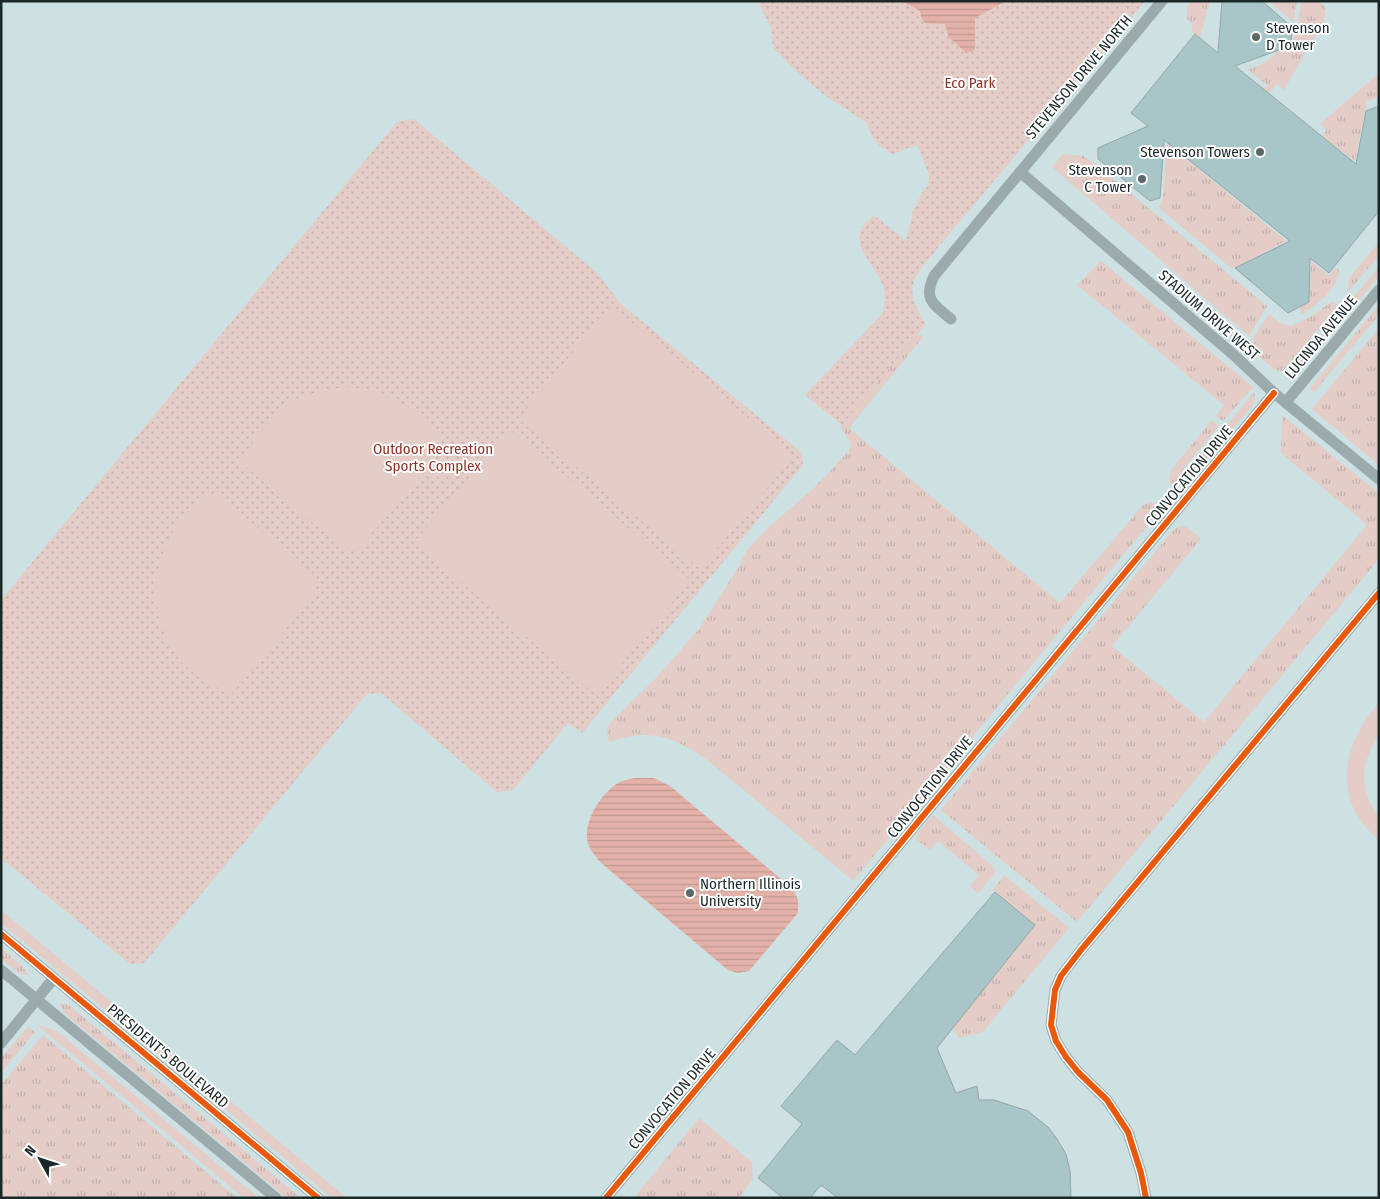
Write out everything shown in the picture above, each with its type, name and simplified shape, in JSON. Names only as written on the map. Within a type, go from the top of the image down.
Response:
[{"type":"street","name":"STEVENSON DRIVE NORTH","points":[[951,319],[929,297],[928,288],[934,276],[1162,1]]},
{"type":"street","name":"STADIUM DRIVE WEST","points":[[1020,172],[1235,356],[1274,393],[1379,479]]},
{"type":"street","name":"LUCINDA AVENUE","points":[[1286,402],[1379,290]]},
{"type":"street","name":"CONVOCATION DRIVE","points":[[606,1198],[1274,393]]},
{"type":"street","points":[[1146,1198],[1141,1172],[1128,1132],[1107,1100],[1078,1072],[1056,1041],[1051,1025],[1055,990],[1061,976],[1081,950],[1379,592]]},
{"type":"street","name":"PRESIDENT'S BOULEVARD","points":[[1,934],[318,1198]]},
{"type":"street","points":[[1,970],[276,1198]]},
{"type":"street","points":[[1,1043],[54,978]]},
{"type":"green space","name":"Eco Park","points":[[758,1],[1145,1],[924,265],[914,282],[912,290],[918,310],[926,324],[842,425],[805,395],[883,313],[885,300],[883,287],[880,279],[864,255],[859,239],[860,232],[874,215],[906,241],[913,211],[923,191],[929,185],[929,174],[917,145],[892,154],[879,146],[871,135],[867,123],[823,94],[773,48],[771,28]]},
{"type":"green space","points":[[1191,1],[1210,1],[1200,37],[1193,33],[1191,22],[1187,19],[1187,8]]},
{"type":"green space","points":[[1269,1],[1297,1],[1293,22]]},
{"type":"green space","points":[[1302,1],[1317,2],[1324,5],[1324,20],[1284,90],[1277,84],[1269,93],[1264,89],[1267,85],[1248,70],[1266,62],[1278,52],[1292,47]]},
{"type":"green space","points":[[1379,73],[1379,97],[1367,101],[1355,161],[1322,136],[1327,130],[1320,124]]},
{"type":"green space","name":"Outdoor Recreation Sports Complex","points":[[414,119],[596,272],[621,304],[801,452],[803,465],[582,733],[568,723],[513,790],[497,792],[381,693],[367,694],[144,963],[130,964],[1,858],[1,600],[397,122]]},
{"type":"green space","points":[[1167,143],[1286,241],[1236,268],[1231,268],[1159,208],[1163,197]]},
{"type":"green space","points":[[1063,154],[1083,156],[1094,163],[1267,306],[1249,336],[1052,167]]},
{"type":"green space","points":[[1379,242],[1379,256],[1348,292],[1349,278]]},
{"type":"green space","points":[[1101,261],[1253,387],[1223,421],[1216,416],[1224,405],[1077,285]]},
{"type":"green space","points":[[1311,261],[1329,276],[1336,268],[1339,270],[1338,277],[1331,290],[1313,307],[1301,315],[1300,307],[1310,301]]},
{"type":"green space","points":[[1379,267],[1379,276],[1295,377],[1292,371]]},
{"type":"green space","points":[[1331,302],[1337,304],[1335,309],[1283,371],[1275,370],[1254,352],[1253,338],[1269,314],[1280,323],[1291,326],[1312,316]]},
{"type":"green space","points":[[611,305],[794,456],[700,569],[518,419]]},
{"type":"green space","points":[[1379,305],[1379,315],[1314,392],[1310,388]]},
{"type":"green space","points":[[1379,328],[1379,465],[1312,409]]},
{"type":"green space","points":[[915,336],[924,336],[849,428],[1060,603],[1143,505],[1152,502],[1162,508],[854,880],[852,880],[694,751],[671,740],[648,735],[609,742],[607,731],[610,723],[657,677],[699,629],[740,565],[747,550],[770,526],[813,489],[849,451],[851,444],[841,427],[843,421]]},
{"type":"green space","points":[[352,387],[380,394],[406,406],[427,423],[444,447],[359,549],[343,548],[241,463],[261,429],[279,410],[313,393]]},
{"type":"green space","points":[[1254,392],[1253,405],[1189,481],[1189,471]]},
{"type":"green space","points":[[1282,415],[1379,493],[1379,559],[1077,922],[941,810],[1169,535],[1182,526],[1201,539],[1112,646],[1204,722],[1366,526],[1363,521],[1281,453]]},
{"type":"green space","points":[[1212,420],[1219,426],[1184,468],[1176,489],[1172,487],[1169,480],[1171,470]]},
{"type":"green space","points":[[509,429],[691,580],[596,695],[414,543]]},
{"type":"green space","points":[[215,492],[317,577],[316,593],[231,695],[196,675],[176,655],[165,634],[156,594],[158,573],[171,535],[183,518],[197,504]]},
{"type":"green space","points":[[1379,703],[1379,731],[1366,761],[1364,778],[1370,802],[1379,815],[1379,840],[1364,825],[1354,808],[1348,791],[1347,773],[1349,755],[1356,737]]},
{"type":"green space","points":[[933,815],[994,867],[995,874],[978,893],[970,886],[979,875],[938,841],[930,850],[916,839],[918,833]]},
{"type":"green space","points":[[1004,875],[1069,928],[983,1032],[958,1038],[953,1027],[1035,925],[993,890]]},
{"type":"green space","points":[[1,910],[347,1198],[332,1198],[1,923]]},
{"type":"green space","points":[[1,948],[22,966],[29,976],[17,972],[1,959]]},
{"type":"green space","points":[[59,1002],[70,1006],[301,1198],[287,1198],[64,1013]]},
{"type":"green space","points":[[37,1025],[57,1031],[259,1198],[244,1198]]},
{"type":"green space","points":[[29,1027],[35,1032],[1,1073],[1,1058]]},
{"type":"green space","points":[[43,1035],[237,1198],[1,1198],[1,1085]]},
{"type":"green space","points":[[699,1118],[752,1162],[753,1179],[739,1198],[634,1198]]},
{"type":"shaded area","points":[[902,1],[1006,1],[975,18],[975,50],[966,53],[949,38],[945,24],[925,23],[920,11]]},
{"type":"shaded area","points":[[635,778],[654,778],[670,786],[793,889],[798,900],[798,913],[749,971],[738,973],[728,970],[600,862],[591,850],[587,838],[590,819],[594,810],[613,786],[622,781]]},
{"type":"building","name":"Stevenson Towers","points":[[1222,1],[1262,1],[1293,28],[1290,46],[1235,66],[1356,164],[1366,111],[1379,106],[1379,211],[1329,273],[1310,258],[1309,302],[1288,313],[1235,268],[1290,241],[1164,140],[1160,198],[1150,201],[1098,159],[1098,148],[1148,126],[1131,113],[1195,34],[1218,53]]},
{"type":"building","points":[[995,892],[1035,925],[937,1048],[956,1093],[977,1086],[979,1100],[994,1100],[1028,1111],[1048,1127],[1066,1154],[1070,1171],[1071,1198],[838,1198],[821,1185],[810,1198],[783,1198],[758,1178],[802,1124],[781,1106],[837,1040],[855,1055]]},
{"type":"cycle path","points":[[606,1198],[1274,393]]},
{"type":"cycle path","points":[[1146,1198],[1141,1173],[1128,1132],[1107,1100],[1078,1072],[1056,1041],[1051,1025],[1055,990],[1061,976],[1081,950],[1379,593]]},
{"type":"cycle path","points":[[1,934],[318,1198]]},
{"type":"place","name":"Stevenson D Tower","points":[[1256,37]]},
{"type":"place","name":"Stevenson Towers","points":[[1260,152]]},
{"type":"place","name":"Stevenson C Tower","points":[[1142,179]]},
{"type":"place","name":"Northern Illinois University","points":[[690,893]]}]
